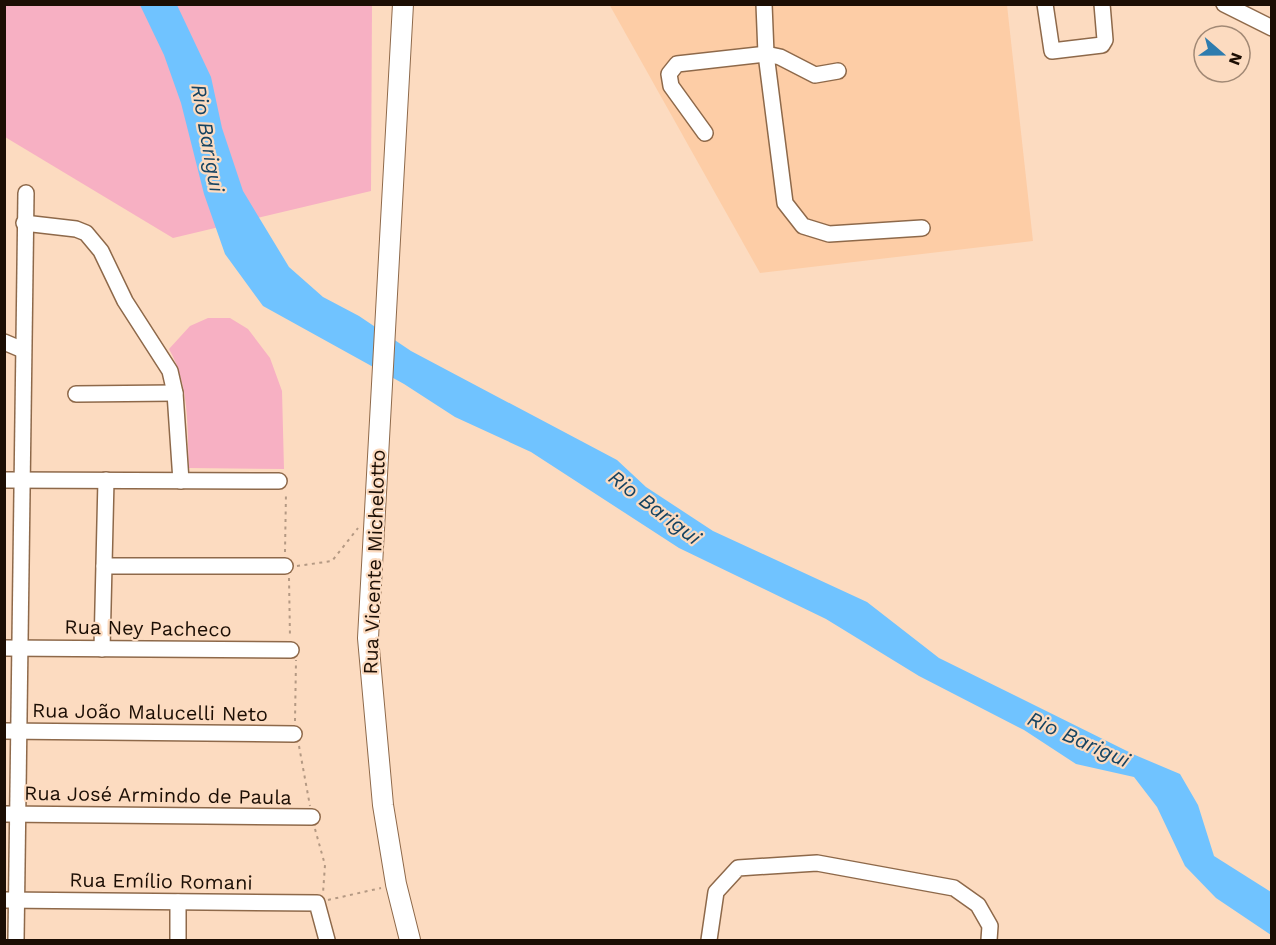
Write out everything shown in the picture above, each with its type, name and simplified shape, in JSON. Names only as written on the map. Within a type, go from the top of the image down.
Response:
[{"type":"main road","name":"Rua Vicente Michelotto","points":[[403,6],[369,609],[369,669],[382,805],[396,884],[410,940]]},
{"type":"street","points":[[764,4],[766,54],[785,203],[802,226],[829,234],[922,228]]},
{"type":"street","points":[[1045,4],[1052,51],[1102,45],[1105,40],[1102,4]]},
{"type":"street","points":[[1224,4],[1272,28]]},
{"type":"street","points":[[705,133],[671,86],[669,74],[677,63],[766,54],[780,57],[815,75],[838,71]]},
{"type":"street","points":[[16,940],[10,900],[12,648],[21,480],[26,193]]},
{"type":"street","points":[[24,223],[76,229],[94,241],[130,310],[165,361],[175,393],[181,481]]},
{"type":"street","points":[[4,342],[22,350]]},
{"type":"street","points":[[76,394],[175,393]]},
{"type":"street","points":[[4,480],[279,482]]},
{"type":"street","points":[[102,649],[105,480]]},
{"type":"street","points":[[104,566],[285,566]]},
{"type":"street","name":"Rua Ney Pacheco","points":[[12,648],[291,650]]},
{"type":"street","name":"Rua João Malucelli Neto","points":[[11,731],[294,734]]},
{"type":"street","name":"Rua José Armindo de Paula","points":[[11,814],[312,817]]},
{"type":"street","points":[[709,940],[716,892],[738,868],[817,863],[954,888],[978,905],[990,926],[989,940]]},
{"type":"street","name":"Rua Emílio Romani","points":[[10,900],[317,903]]},
{"type":"street","points":[[178,902],[178,940]]},
{"type":"street","points":[[317,903],[327,940]]},
{"type":"path","points":[[279,482],[286,494],[285,566],[290,578],[291,650],[296,662],[294,734],[302,755],[312,817],[325,873],[324,890],[317,903]]},
{"type":"path","points":[[285,566],[314,565],[332,561],[375,505]]},
{"type":"path","points":[[317,903],[396,884]]},
{"type":"shaded area","points":[[609,4],[1007,5],[1033,241],[760,273]]},
{"type":"shaded area","points":[[4,5],[372,5],[371,191],[173,238],[5,137]]},
{"type":"shaded area","points":[[208,318],[230,318],[248,329],[270,358],[282,391],[284,469],[189,468],[184,392],[181,377],[169,349],[190,326]]},
{"type":"water","name":"Rio Barigui","points":[[140,5],[177,5],[211,77],[222,128],[243,191],[289,267],[323,297],[359,316],[411,351],[617,460],[646,487],[713,531],[867,602],[939,658],[1135,755],[1180,774],[1198,805],[1214,856],[1271,892],[1271,935],[1216,898],[1185,866],[1157,807],[1134,777],[1076,764],[1024,730],[919,676],[826,619],[679,548],[531,452],[455,417],[404,384],[263,306],[225,254],[204,194],[181,103],[164,55]]}]
